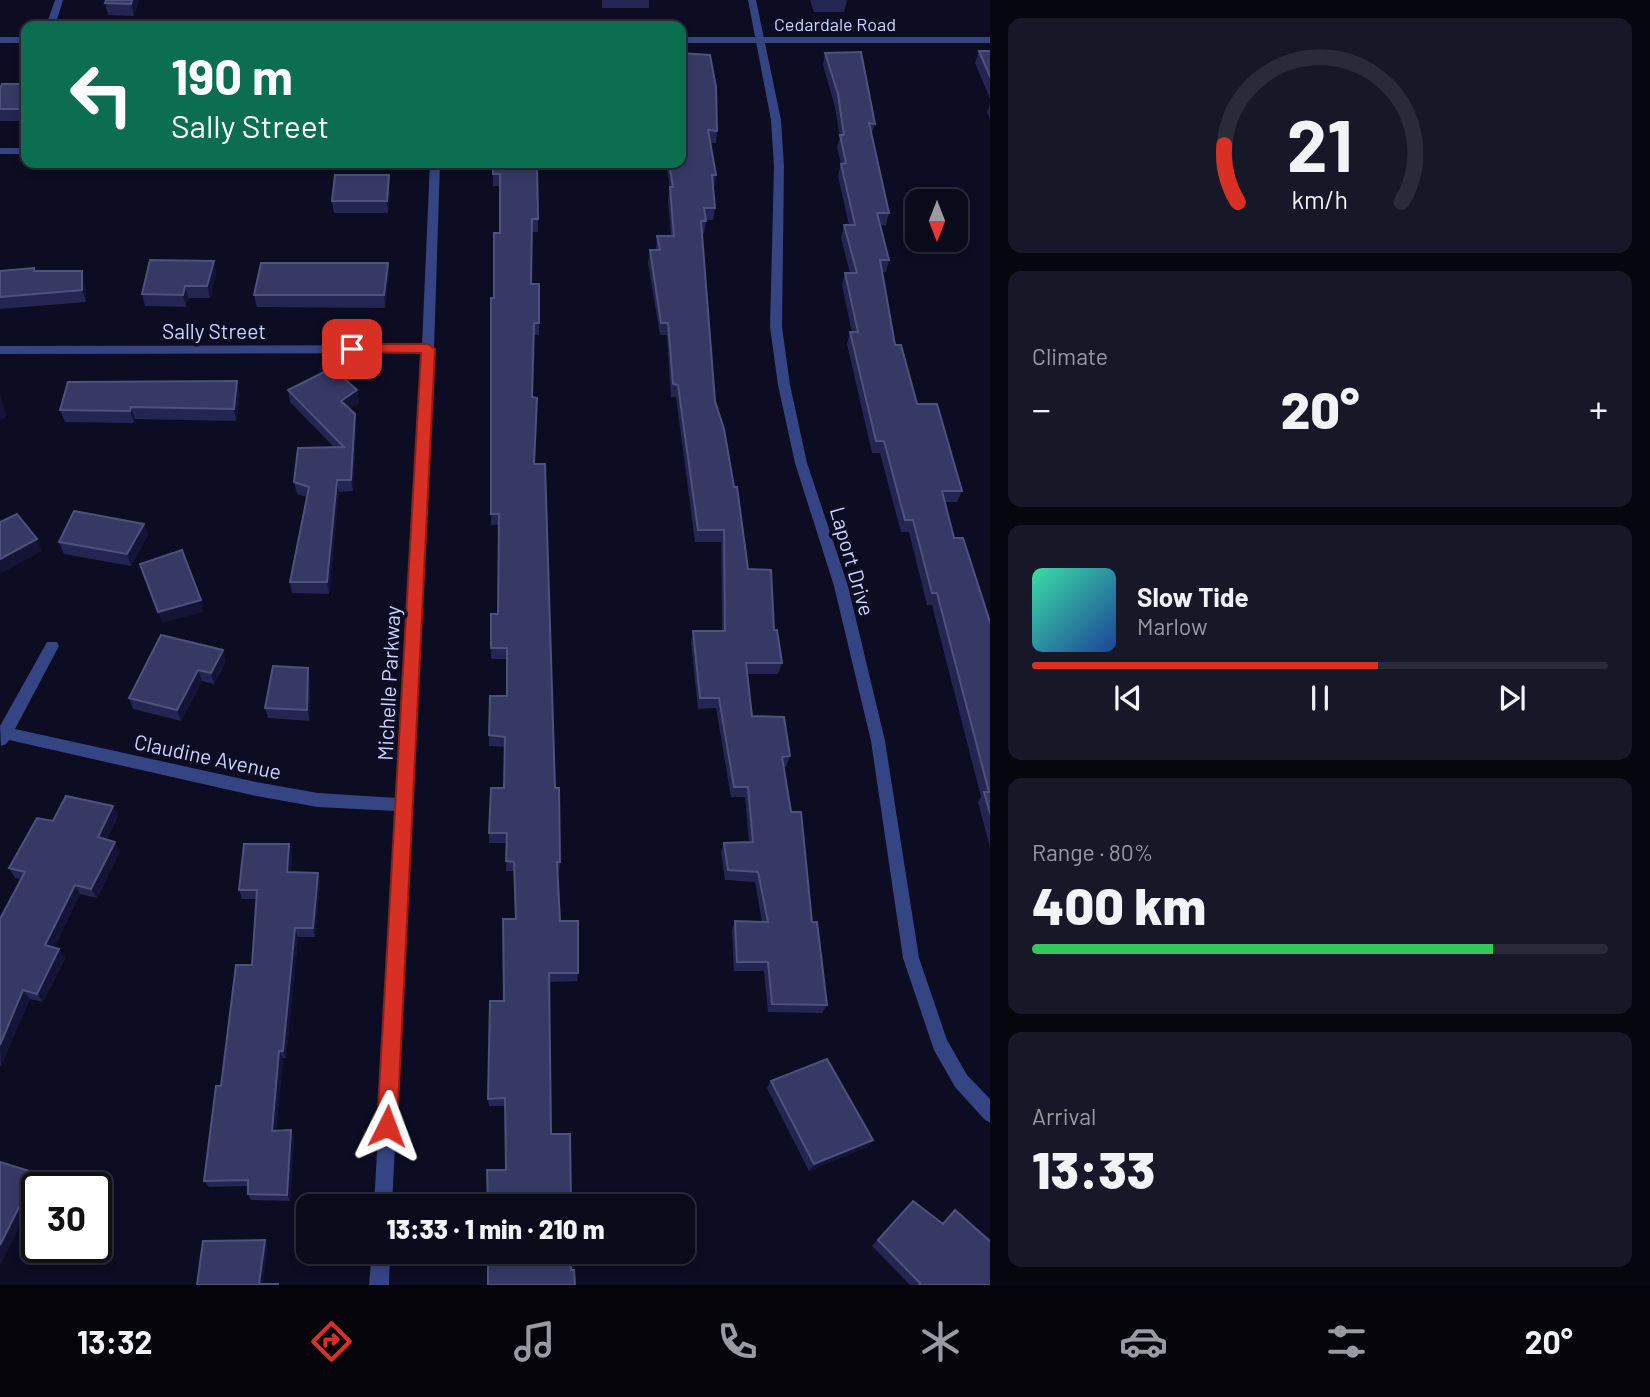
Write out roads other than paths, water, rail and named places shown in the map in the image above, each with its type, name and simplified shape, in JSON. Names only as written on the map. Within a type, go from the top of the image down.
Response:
[{"type":"street","points":[[52,21],[59,0]]},
{"type":"street","name":"Laport Drive","points":[[752,0],[776,120],[779,167],[776,327],[784,385],[801,463],[841,586],[878,741],[911,958],[940,1044],[961,1081],[990,1114]]},
{"type":"street","points":[[0,40],[21,40]]},
{"type":"street","name":"Cedardale Road","points":[[686,40],[990,40]]},
{"type":"street","points":[[0,151],[21,151]]},
{"type":"street","name":"Michelle Parkway","points":[[384,1194],[428,349],[435,168]]},
{"type":"street","name":"Sally Street","points":[[0,350],[428,349]]},
{"type":"street","name":"Claudine Avenue","points":[[52,646],[2,736],[318,800],[404,805]]},
{"type":"street","points":[[379,1285],[380,1264]]}]
